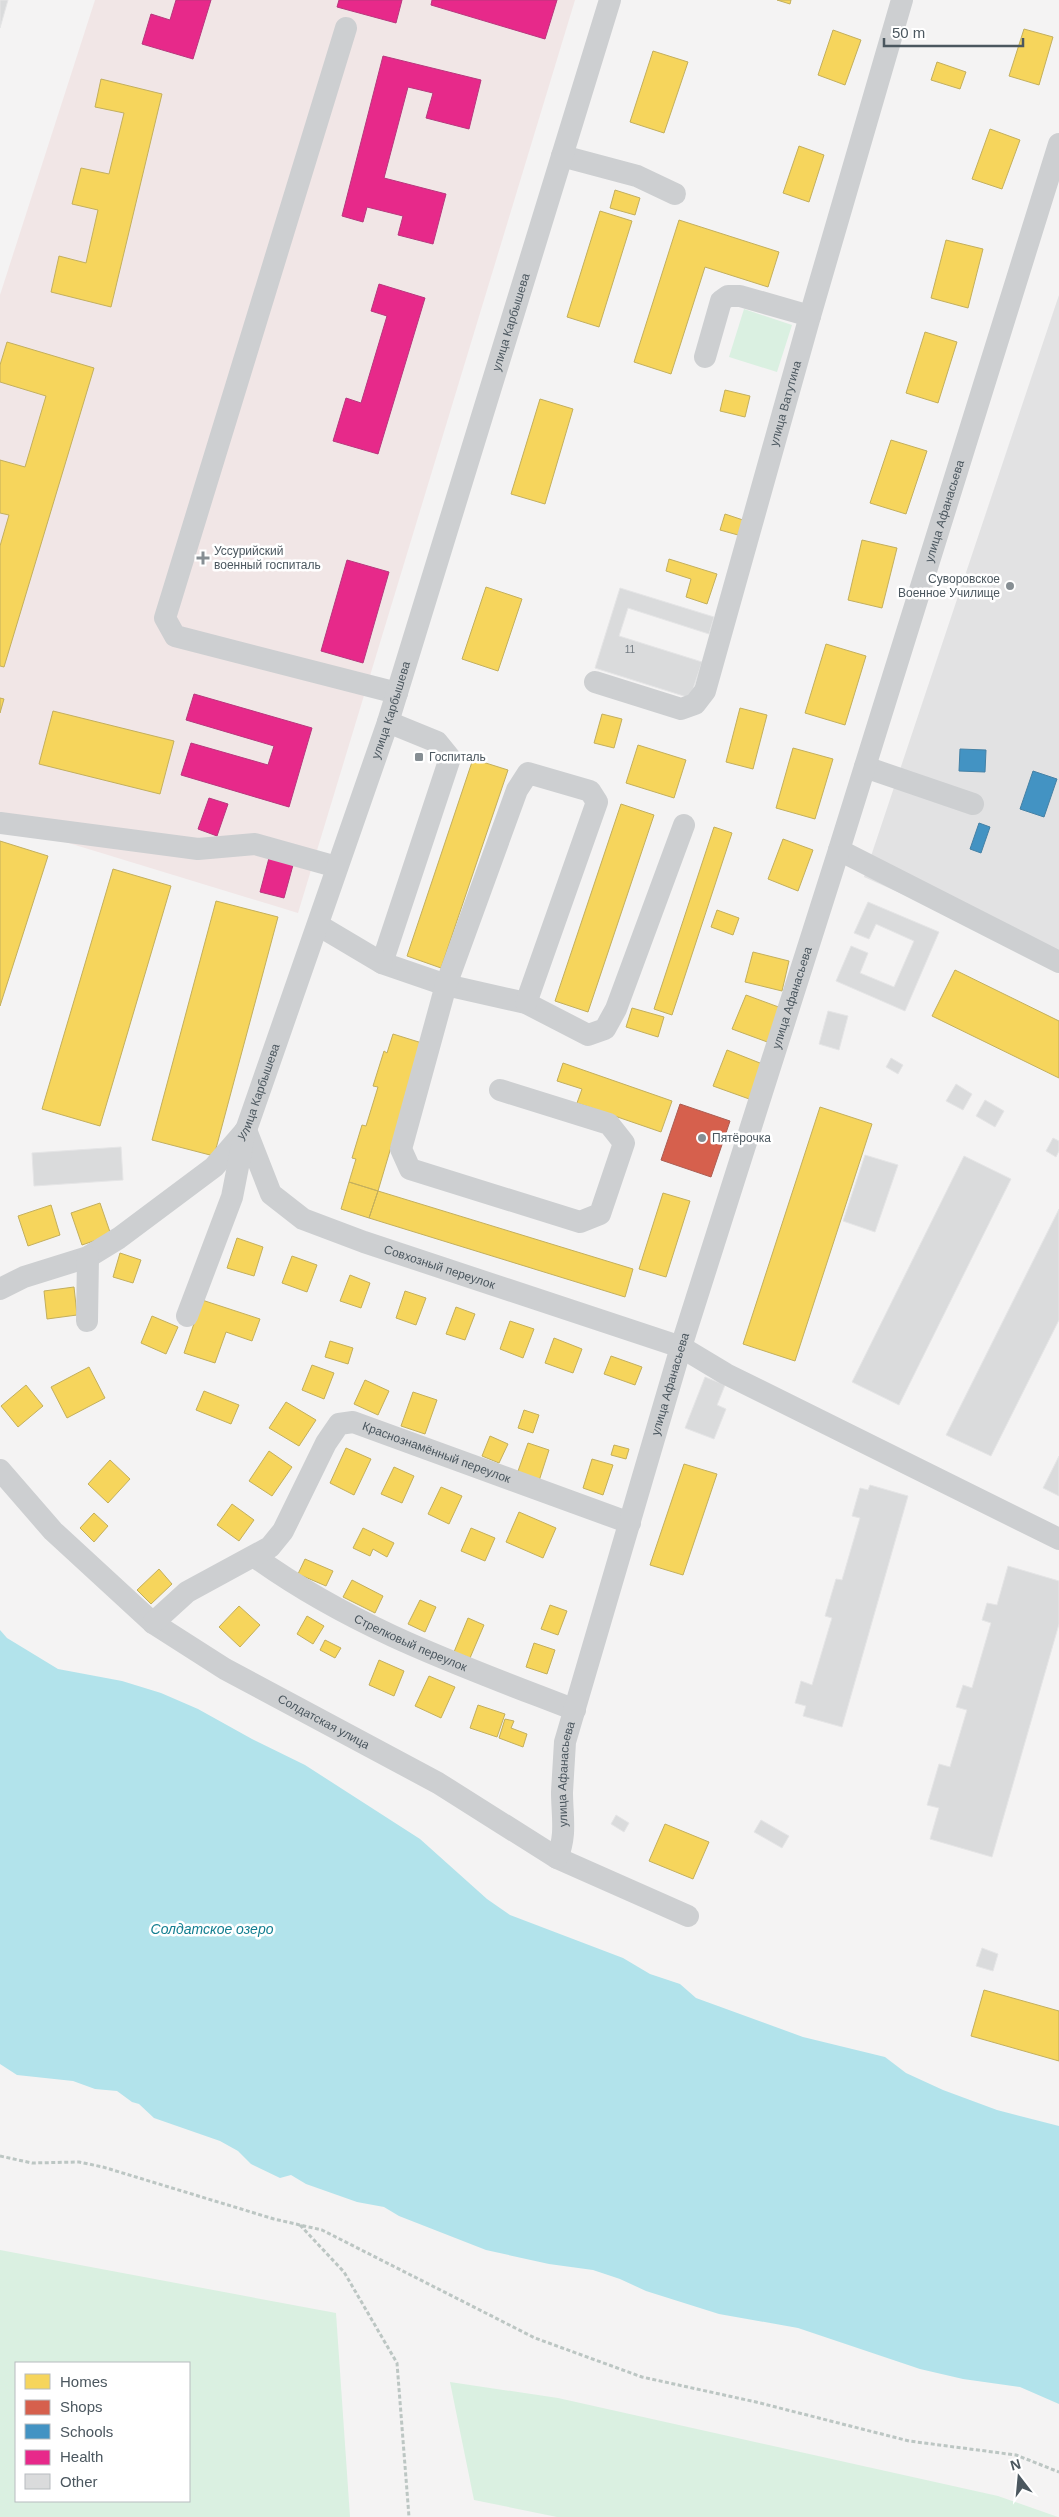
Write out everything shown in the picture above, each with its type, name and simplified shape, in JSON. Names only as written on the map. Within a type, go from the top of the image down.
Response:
[{"type":"street","name":"улица Карбышева","points":[[0,1289],[24,1277],[88,1257],[119,1238],[214,1167],[246,1130],[388,722],[610,0]]},
{"type":"street","name":"улица Ватутина","points":[[595,682],[681,709],[695,704],[705,691],[810,316],[902,0]]},
{"type":"street","points":[[346,28],[165,618],[174,636],[397,693]]},
{"type":"street","name":"улица Афанасьева","points":[[557,1858],[563,1845],[565,1827],[562,1794],[565,1742],[681,1346],[839,850],[1059,144]]},
{"type":"street","points":[[562,156],[637,176],[675,194]]},
{"type":"street","points":[[705,357],[721,301],[728,296],[740,296],[810,316]]},
{"type":"street","points":[[382,963],[450,758],[438,742],[388,722]]},
{"type":"street","points":[[865,766],[973,804]]},
{"type":"street","points":[[500,1090],[609,1124],[624,1142],[600,1214],[580,1222],[410,1169],[401,1149],[446,985],[517,790],[528,772],[590,792],[597,802],[526,1003]]},
{"type":"street","points":[[0,824],[198,849],[255,844],[336,867]]},
{"type":"street","points":[[318,925],[382,963],[446,985],[526,1003],[588,1035],[605,1029],[616,1009],[684,825]]},
{"type":"street","points":[[839,850],[1059,962]]},
{"type":"street","points":[[188,1316],[232,1197],[246,1130]]},
{"type":"street","name":"Совхозный переулок","points":[[246,1130],[270,1194],[304,1219],[364,1242],[681,1346],[726,1374],[1059,1539]]},
{"type":"street","points":[[87,1321],[88,1257]]},
{"type":"street","name":"Краснознамённый переулок","points":[[153,1623],[187,1592],[270,1547],[283,1532],[326,1443],[339,1424],[353,1422],[630,1523]]},
{"type":"street","name":"Солдатская улица","points":[[0,1470],[53,1531],[153,1623],[225,1669],[438,1783],[557,1858],[688,1916]]},
{"type":"street","name":"Стрелковый переулок","points":[[255,1556],[309,1594],[350,1617],[425,1652],[575,1710]]},
{"type":"path","points":[[0,2156],[32,2163],[79,2162],[103,2167],[322,2230],[535,2338],[642,2377],[756,2402],[909,2441],[1016,2455],[1059,2472]]},
{"type":"path","points":[[300,2225],[344,2272],[397,2363],[409,2517]]},
{"type":"shaded area","name":"Уссурийский военный госпиталь","points":[[95,0],[575,0],[298,913],[0,822],[0,295]]},
{"type":"shaded area","name":"Суворовское Военное Училище","points":[[1059,295],[1059,964],[864,877]]},
{"type":"green space","points":[[744,309],[792,325],[777,372],[729,357]]},
{"type":"green space","points":[[0,2250],[336,2313],[350,2517],[0,2517]]},
{"type":"green space","points":[[450,2382],[558,2398],[998,2496],[1058,2517],[557,2517],[474,2500]]},
{"type":"water","name":"Солдатское озеро","points":[[0,1630],[7,1638],[58,1669],[122,1681],[161,1693],[198,1709],[252,1739],[305,1765],[420,1839],[487,1899],[510,1915],[623,1958],[650,1974],[680,1984],[696,1998],[803,2037],[885,2057],[906,2073],[943,2090],[997,2110],[1059,2126],[1059,2404],[1020,2387],[963,2379],[920,2369],[798,2328],[719,2314],[646,2291],[620,2279],[593,2270],[549,2264],[486,2250],[399,2216],[384,2207],[357,2202],[306,2184],[291,2175],[280,2178],[251,2164],[238,2151],[220,2141],[154,2118],[139,2104],[132,2102],[117,2091],[95,2089],[73,2081],[17,2075],[0,2064]]},
{"type":"building: Homes","points":[[777,0],[791,0],[790,4]]},
{"type":"building: Homes","points":[[1024,29],[1053,37],[1039,85],[1009,76]]},
{"type":"building: Homes","points":[[833,30],[861,40],[845,85],[818,75]]},
{"type":"building: Homes","points":[[653,51],[688,62],[664,133],[630,122]]},
{"type":"building: Homes","points":[[937,62],[966,72],[960,89],[931,80]]},
{"type":"building: Homes","points":[[101,79],[162,94],[111,307],[51,292],[59,256],[86,263],[98,210],[72,204],[81,168],[109,174],[124,113],[95,107]]},
{"type":"building: Homes","points":[[990,129],[1020,140],[1002,189],[972,179]]},
{"type":"building: Homes","points":[[799,146],[824,155],[809,202],[783,193]]},
{"type":"building: Homes","points":[[615,190],[640,198],[635,215],[610,208]]},
{"type":"building: Homes","points":[[600,211],[632,221],[599,327],[567,317]]},
{"type":"building: Homes","points":[[679,220],[779,252],[768,287],[705,267],[671,374],[634,362]]},
{"type":"building: Homes","points":[[946,240],[983,249],[968,308],[931,298]]},
{"type":"building: Homes","points":[[925,332],[957,342],[938,403],[906,393]]},
{"type":"building: Homes","points":[[7,342],[94,368],[4,667],[0,666],[0,546],[9,515],[0,513],[0,460],[25,467],[46,396],[0,382],[0,365]]},
{"type":"building: Homes","points":[[725,390],[750,396],[745,417],[720,411]]},
{"type":"building: Homes","points":[[540,399],[573,409],[545,504],[511,494]]},
{"type":"building: Homes","points":[[891,440],[927,451],[906,514],[870,503]]},
{"type":"building: Homes","points":[[725,514],[743,520],[738,535],[720,530]]},
{"type":"building: Homes","points":[[862,540],[897,548],[882,608],[848,600]]},
{"type":"building: Homes","points":[[669,559],[717,574],[707,604],[686,597],[691,579],[666,571]]},
{"type":"building: Homes","points":[[486,587],[522,599],[498,671],[462,659]]},
{"type":"building: Homes","points":[[826,644],[866,656],[845,725],[805,713]]},
{"type":"building: Homes","points":[[0,698],[4,699],[0,713]]},
{"type":"building: Homes","points":[[740,708],[767,715],[753,769],[726,762]]},
{"type":"building: Homes","points":[[53,711],[174,741],[160,794],[39,764]]},
{"type":"building: Homes","points":[[602,714],[622,719],[614,748],[594,743]]},
{"type":"building: Homes","points":[[638,745],[686,760],[674,798],[626,783]]},
{"type":"building: Homes","points":[[793,748],[833,759],[815,819],[776,808]]},
{"type":"building: Homes","points":[[473,759],[508,770],[441,968],[407,956]]},
{"type":"building: Homes","points":[[621,804],[654,815],[588,1012],[555,1001]]},
{"type":"building: Homes","points":[[714,827],[732,833],[672,1015],[654,1009]]},
{"type":"building: Homes","points":[[783,839],[813,850],[798,891],[768,879]]},
{"type":"building: Homes","points":[[0,841],[48,856],[0,1006]]},
{"type":"building: Homes","points":[[113,869],[171,886],[100,1126],[42,1109]]},
{"type":"building: Homes","points":[[216,901],[278,917],[214,1156],[152,1140]]},
{"type":"building: Homes","points":[[717,910],[739,918],[733,935],[711,927]]},
{"type":"building: Homes","points":[[753,952],[789,961],[782,991],[745,982]]},
{"type":"building: Homes","points":[[955,970],[1059,1021],[1059,1078],[932,1016]]},
{"type":"building: Homes","points":[[746,995],[784,1009],[770,1043],[732,1029]]},
{"type":"building: Homes","points":[[632,1008],[664,1017],[658,1037],[626,1027]]},
{"type":"building: Homes","points":[[393,1034],[422,1043],[378,1191],[349,1182],[356,1159],[352,1158],[362,1125],[366,1126],[378,1087],[373,1086],[384,1051],[387,1053]]},
{"type":"building: Homes","points":[[727,1050],[765,1065],[752,1100],[713,1086]]},
{"type":"building: Homes","points":[[563,1063],[672,1101],[661,1132],[577,1103],[582,1089],[557,1081]]},
{"type":"building: Homes","points":[[820,1107],[872,1124],[795,1361],[743,1344]]},
{"type":"building: Homes","points":[[349,1182],[378,1191],[369,1218],[341,1209]]},
{"type":"building: Homes","points":[[378,1191],[633,1269],[625,1297],[369,1218]]},
{"type":"building: Homes","points":[[663,1193],[690,1201],[666,1277],[639,1269]]},
{"type":"building: Homes","points":[[100,1203],[111,1235],[82,1245],[71,1213]]},
{"type":"building: Homes","points":[[51,1205],[60,1235],[28,1246],[18,1216]]},
{"type":"building: Homes","points":[[237,1238],[263,1247],[254,1276],[227,1268]]},
{"type":"building: Homes","points":[[120,1253],[141,1260],[133,1283],[113,1277]]},
{"type":"building: Homes","points":[[292,1256],[317,1265],[307,1292],[282,1283]]},
{"type":"building: Homes","points":[[350,1275],[370,1283],[361,1308],[340,1301]]},
{"type":"building: Homes","points":[[74,1287],[77,1315],[47,1319],[44,1291]]},
{"type":"building: Homes","points":[[405,1291],[426,1298],[416,1325],[396,1318]]},
{"type":"building: Homes","points":[[202,1300],[260,1319],[252,1341],[226,1332],[215,1363],[184,1353]]},
{"type":"building: Homes","points":[[456,1307],[475,1314],[465,1340],[446,1334]]},
{"type":"building: Homes","points":[[152,1316],[178,1327],[166,1354],[141,1343]]},
{"type":"building: Homes","points":[[510,1321],[534,1329],[523,1358],[500,1349]]},
{"type":"building: Homes","points":[[554,1338],[582,1349],[573,1373],[545,1363]]},
{"type":"building: Homes","points":[[330,1341],[353,1348],[348,1364],[325,1357]]},
{"type":"building: Homes","points":[[611,1356],[642,1367],[635,1385],[604,1374]]},
{"type":"building: Homes","points":[[312,1365],[334,1373],[324,1399],[302,1390]]},
{"type":"building: Homes","points":[[89,1367],[105,1398],[67,1418],[51,1387]]},
{"type":"building: Homes","points":[[365,1380],[389,1391],[378,1415],[354,1404]]},
{"type":"building: Homes","points":[[26,1385],[43,1406],[18,1427],[1,1406]]},
{"type":"building: Homes","points":[[204,1391],[239,1405],[231,1424],[196,1410]]},
{"type":"building: Homes","points":[[413,1392],[437,1400],[425,1434],[401,1426]]},
{"type":"building: Homes","points":[[286,1402],[316,1420],[299,1446],[269,1428]]},
{"type":"building: Homes","points":[[524,1410],[539,1415],[533,1433],[518,1428]]},
{"type":"building: Homes","points":[[490,1436],[508,1444],[499,1463],[482,1456]]},
{"type":"building: Homes","points":[[528,1443],[549,1450],[539,1481],[517,1474]]},
{"type":"building: Homes","points":[[614,1445],[629,1449],[626,1459],[611,1455]]},
{"type":"building: Homes","points":[[346,1448],[371,1459],[354,1495],[330,1483]]},
{"type":"building: Homes","points":[[269,1451],[292,1467],[272,1496],[249,1481]]},
{"type":"building: Homes","points":[[592,1459],[613,1465],[603,1495],[583,1488]]},
{"type":"building: Homes","points":[[110,1460],[130,1479],[108,1503],[88,1484]]},
{"type":"building: Homes","points":[[684,1464],[717,1474],[683,1575],[650,1565]]},
{"type":"building: Homes","points":[[394,1467],[414,1476],[402,1503],[381,1494]]},
{"type":"building: Homes","points":[[441,1487],[462,1496],[449,1524],[428,1514]]},
{"type":"building: Homes","points":[[232,1504],[254,1520],[239,1541],[217,1525]]},
{"type":"building: Homes","points":[[519,1512],[556,1528],[543,1558],[506,1542]]},
{"type":"building: Homes","points":[[94,1513],[108,1526],[94,1542],[80,1528]]},
{"type":"building: Homes","points":[[363,1528],[394,1543],[387,1557],[373,1549],[370,1556],[353,1548]]},
{"type":"building: Homes","points":[[471,1528],[495,1538],[485,1561],[461,1551]]},
{"type":"building: Homes","points":[[305,1559],[333,1571],[326,1586],[298,1574]]},
{"type":"building: Homes","points":[[159,1569],[172,1584],[151,1604],[137,1590]]},
{"type":"building: Homes","points":[[352,1580],[383,1596],[375,1613],[343,1597]]},
{"type":"building: Homes","points":[[420,1600],[436,1607],[425,1632],[408,1624]]},
{"type":"building: Homes","points":[[550,1605],[567,1611],[558,1635],[541,1629]]},
{"type":"building: Homes","points":[[239,1606],[260,1625],[240,1647],[219,1627]]},
{"type":"building: Homes","points":[[307,1616],[324,1626],[313,1644],[297,1634]]},
{"type":"building: Homes","points":[[468,1618],[484,1625],[470,1658],[454,1652]]},
{"type":"building: Homes","points":[[325,1640],[341,1648],[335,1658],[320,1650]]},
{"type":"building: Homes","points":[[534,1643],[555,1650],[547,1674],[526,1667]]},
{"type":"building: Homes","points":[[379,1660],[404,1671],[394,1696],[369,1685]]},
{"type":"building: Homes","points":[[429,1676],[455,1687],[441,1718],[415,1706]]},
{"type":"building: Homes","points":[[478,1705],[505,1714],[497,1737],[470,1728]]},
{"type":"building: Homes","points":[[505,1719],[514,1721],[511,1728],[527,1734],[523,1747],[499,1738]]},
{"type":"building: Homes","points":[[665,1824],[709,1842],[693,1879],[649,1861]]},
{"type":"building: Homes","points":[[984,1990],[1059,2011],[1059,2061],[971,2036]]},
{"type":"building: Shops","points":[[680,1104],[730,1121],[711,1177],[661,1160]]},
{"type":"building: Schools","points":[[960,749],[986,750],[985,772],[959,771]]},
{"type":"building: Schools","points":[[1033,771],[1057,779],[1044,817],[1020,809]]},
{"type":"building: Schools","points":[[979,823],[990,827],[981,853],[970,849]]},
{"type":"building: Health","points":[[176,0],[211,0],[193,59],[142,44],[151,14],[170,20]]},
{"type":"building: Health","points":[[339,0],[402,0],[396,23],[337,7]]},
{"type":"building: Health","points":[[432,0],[557,0],[545,39],[431,5]]},
{"type":"building: Health","points":[[383,56],[481,80],[469,129],[426,118],[433,93],[408,87],[384,178],[446,194],[433,244],[398,235],[403,216],[367,207],[363,222],[342,216]]},
{"type":"building: Health","points":[[379,284],[425,298],[378,454],[333,441],[346,398],[361,403],[387,316],[371,311]]},
{"type":"building: Health","points":[[347,560],[389,572],[363,663],[321,651]]},
{"type":"building: Health","points":[[194,694],[312,728],[289,807],[181,775],[191,743],[268,765],[274,746],[186,720]]},
{"type":"building: Health","points":[[209,798],[228,804],[217,836],[198,829]]},
{"type":"building: Health","points":[[269,858],[293,865],[284,898],[260,892]]},
{"type":"building: Other","points":[[0,0],[8,0],[0,28]]},
{"type":"building: Other","points":[[620,588],[714,617],[709,634],[628,608],[619,636],[702,662],[690,698],[595,668]]},
{"type":"building: Other","points":[[868,902],[939,932],[905,1011],[836,981],[851,946],[868,953],[860,973],[894,987],[914,941],[876,924],[869,939],[854,933]]},
{"type":"building: Other","points":[[828,1011],[848,1016],[839,1050],[819,1044]]},
{"type":"building: Other","points":[[891,1058],[903,1065],[898,1074],[886,1067]]},
{"type":"building: Other","points":[[956,1084],[972,1094],[963,1110],[946,1101]]},
{"type":"building: Other","points":[[985,1100],[1004,1111],[995,1127],[976,1116]]},
{"type":"building: Other","points":[[1053,1138],[1059,1141],[1059,1151],[1056,1157],[1046,1151]]},
{"type":"building: Other","points":[[121,1147],[123,1180],[34,1186],[32,1153]]},
{"type":"building: Other","points":[[865,1155],[898,1165],[875,1232],[843,1221]]},
{"type":"building: Other","points":[[964,1156],[1011,1179],[899,1405],[852,1382]]},
{"type":"building: Other","points":[[1059,1209],[1059,1320],[991,1456],[946,1435]]},
{"type":"building: Other","points":[[705,1377],[725,1385],[717,1405],[726,1409],[714,1439],[685,1428]]},
{"type":"building: Other","points":[[1059,1456],[1059,1496],[1043,1488]]},
{"type":"building: Other","points":[[870,1485],[908,1496],[842,1727],[803,1716],[806,1706],[795,1703],[801,1681],[812,1685],[832,1618],[825,1616],[836,1579],[842,1580],[860,1518],[852,1516],[860,1488],[868,1490]]},
{"type":"building: Other","points":[[1008,1566],[1059,1581],[1059,1624],[992,1857],[930,1839],[939,1808],[927,1805],[939,1764],[950,1767],[967,1710],[956,1707],[963,1685],[972,1688],[991,1623],[982,1620],[987,1603],[997,1605]]},
{"type":"building: Other","points":[[616,1815],[629,1823],[624,1832],[611,1824]]},
{"type":"building: Other","points":[[761,1820],[789,1836],[782,1848],[754,1832]]},
{"type":"building: Other","points":[[982,1948],[998,1954],[993,1971],[976,1966]]},
{"type":"place","name":"Уссурийский военный госпиталь","points":[[203,558]]},
{"type":"place","name":"Суворовское Военное Училище","points":[[1010,586]]},
{"type":"place","name":"Госпиталь","points":[[419,757]]},
{"type":"place","name":"Пятёрочка","points":[[702,1138]]}]
